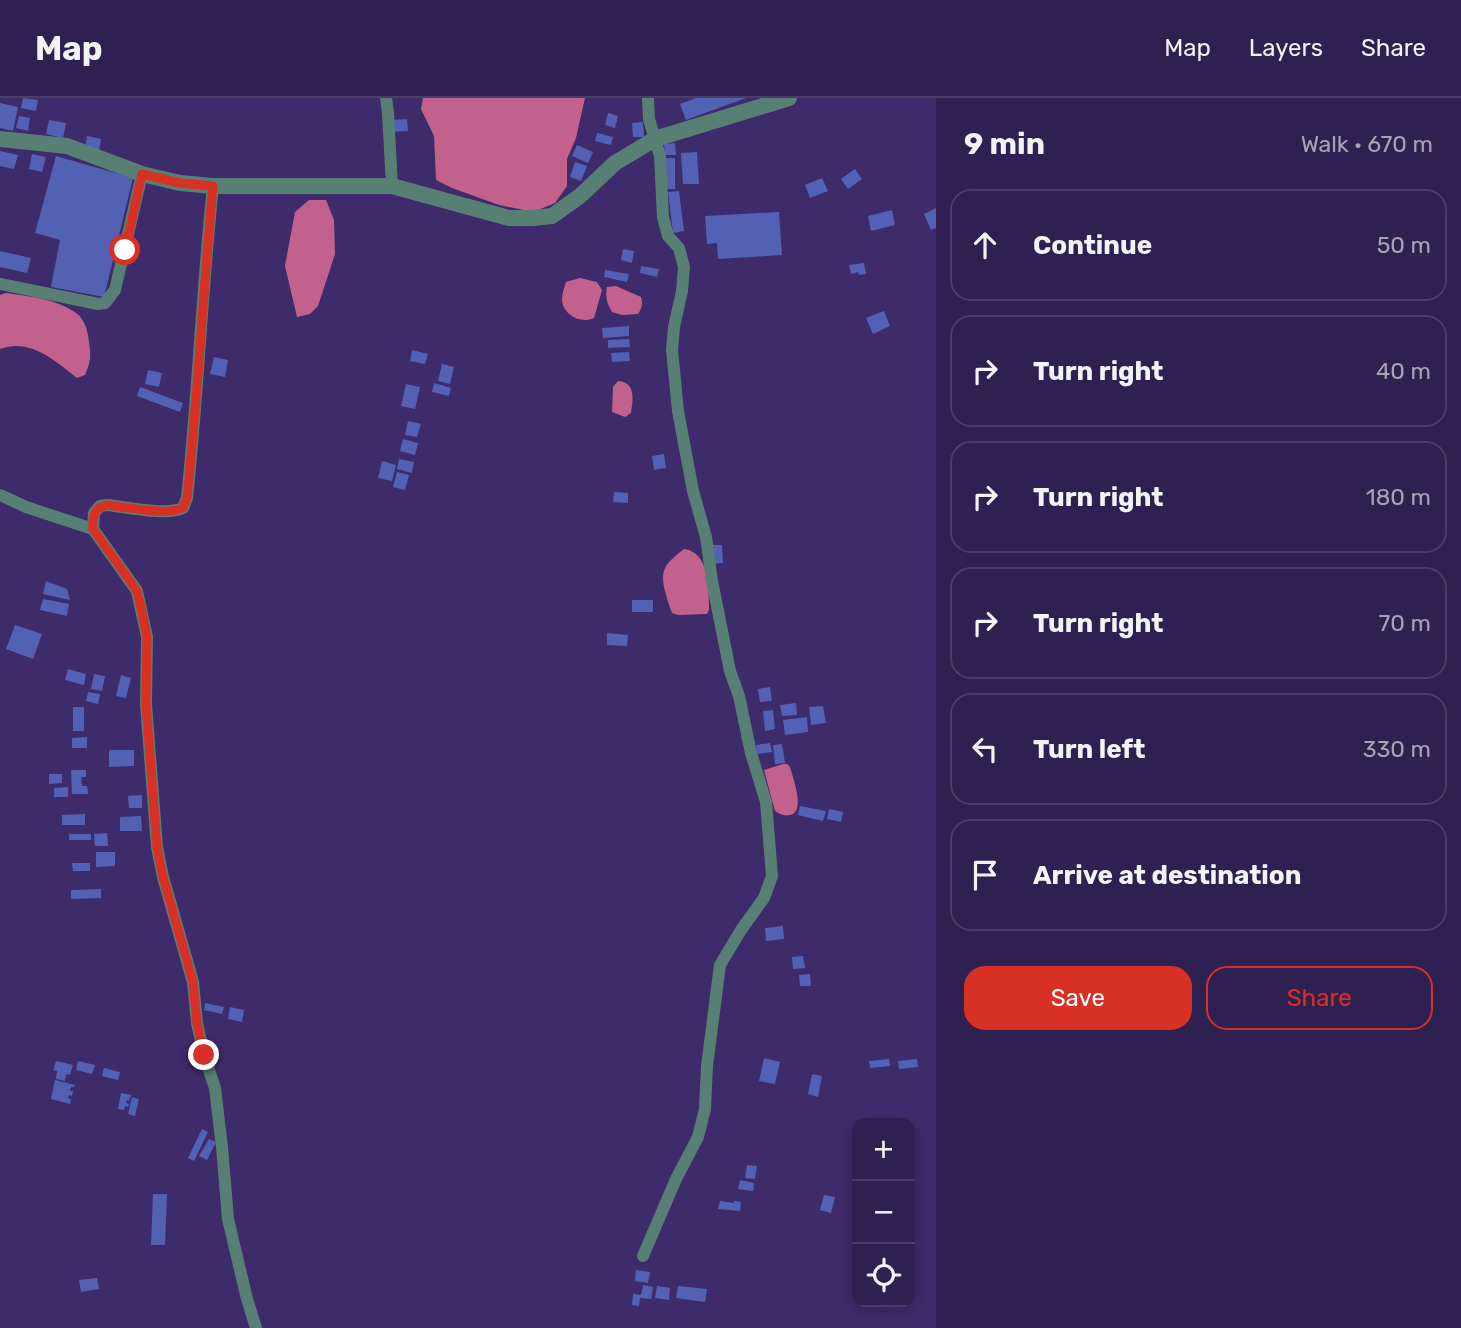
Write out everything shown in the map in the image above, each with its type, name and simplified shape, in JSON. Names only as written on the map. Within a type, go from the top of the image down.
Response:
[{"type":"street","points":[[386,98],[392,186]]},
{"type":"street","points":[[643,1255],[676,1179],[698,1137],[705,1109],[720,965],[764,898],[772,876],[766,802],[730,671],[706,537],[693,491],[678,411],[672,350],[684,267],[679,248],[668,236],[663,217],[660,156],[649,119],[648,98]]},
{"type":"street","points":[[0,139],[67,146],[142,174],[180,183],[213,186],[392,186],[509,218],[533,218],[552,216],[580,196],[615,163],[655,139],[789,98]]},
{"type":"street","points":[[0,284],[98,304],[105,303],[115,290],[142,174]]},
{"type":"street","points":[[93,529],[94,513],[100,506],[177,511],[183,508],[187,498],[213,186]]},
{"type":"street","points":[[0,495],[26,507],[93,529],[137,591],[147,637],[146,704],[157,847],[193,982],[197,1023],[215,1088],[228,1219],[256,1328]]},
{"type":"shaded area","points":[[423,98],[585,98],[576,138],[567,159],[567,186],[555,203],[533,212],[499,205],[436,180],[434,136],[421,109]]},
{"type":"shaded area","points":[[309,200],[326,200],[334,220],[335,254],[318,306],[310,314],[297,317],[285,266],[295,212]]},
{"type":"shaded area","points":[[580,278],[597,282],[602,290],[594,318],[589,320],[574,317],[563,305],[562,295],[566,282]]},
{"type":"shaded area","points":[[616,286],[641,297],[642,306],[638,314],[622,315],[612,312],[607,300],[607,287]]},
{"type":"shaded area","points":[[6,293],[51,301],[68,308],[82,319],[90,347],[85,375],[77,378],[50,358],[31,349],[11,346],[0,349],[0,295]]},
{"type":"shaded area","points":[[618,381],[628,384],[632,392],[631,413],[625,417],[612,412],[613,387]]},
{"type":"shaded area","points":[[684,549],[693,552],[703,564],[709,592],[707,614],[678,615],[672,613],[670,608],[663,583],[664,571],[669,562]]},
{"type":"shaded area","points":[[783,764],[790,767],[798,799],[796,810],[788,815],[775,811],[764,770]]},
{"type":"building","points":[[23,98],[38,100],[36,111],[21,108]]},
{"type":"building","points":[[696,98],[746,98],[686,120],[680,104]]},
{"type":"building","points":[[0,103],[18,107],[13,131],[0,128]]},
{"type":"building","points":[[608,113],[618,116],[615,128],[605,125]]},
{"type":"building","points":[[19,116],[30,118],[28,131],[16,128]]},
{"type":"building","points":[[407,119],[408,131],[390,132],[390,120]]},
{"type":"building","points":[[49,120],[66,123],[63,138],[46,134]]},
{"type":"building","points":[[643,122],[644,137],[633,137],[632,123]]},
{"type":"building","points":[[597,133],[613,137],[611,145],[595,141]]},
{"type":"building","points":[[87,136],[101,139],[99,151],[85,148]]},
{"type":"building","points":[[675,143],[676,155],[665,155],[664,144]]},
{"type":"building","points":[[577,145],[593,152],[588,163],[572,156]]},
{"type":"building","points":[[0,151],[18,155],[14,169],[0,166]]},
{"type":"building","points":[[697,152],[699,184],[683,184],[681,153]]},
{"type":"building","points":[[32,154],[46,157],[42,172],[29,169]]},
{"type":"building","points":[[56,156],[133,178],[104,297],[51,287],[60,240],[35,233]]},
{"type":"building","points":[[666,158],[675,158],[675,189],[665,189]]},
{"type":"building","points":[[575,162],[587,166],[581,181],[570,177]]},
{"type":"building","points":[[855,169],[862,179],[848,189],[841,179]]},
{"type":"building","points":[[822,178],[828,191],[810,198],[805,185]]},
{"type":"building","points":[[679,191],[684,231],[673,233],[668,192]]},
{"type":"building","points":[[936,208],[936,228],[931,230],[924,214]]},
{"type":"building","points":[[892,210],[895,225],[871,231],[868,216]]},
{"type":"building","points":[[779,212],[782,255],[718,259],[717,243],[707,244],[705,216]]},
{"type":"building","points":[[623,249],[634,251],[632,263],[621,260]]},
{"type":"building","points":[[0,251],[31,258],[27,273],[0,267]]},
{"type":"building","points":[[864,263],[866,274],[851,274],[849,265]]},
{"type":"building","points":[[641,266],[659,269],[657,277],[640,273]]},
{"type":"building","points":[[605,270],[629,274],[627,282],[604,277]]},
{"type":"building","points":[[884,311],[890,326],[873,334],[866,318]]},
{"type":"building","points":[[629,326],[629,336],[603,338],[602,328]]},
{"type":"building","points":[[629,339],[630,347],[608,348],[608,340]]},
{"type":"building","points":[[412,350],[428,354],[425,364],[410,361]]},
{"type":"building","points":[[629,352],[630,361],[612,362],[611,353]]},
{"type":"building","points":[[214,357],[228,360],[225,377],[210,374]]},
{"type":"building","points":[[442,364],[454,367],[450,384],[438,381]]},
{"type":"building","points":[[148,370],[162,373],[159,387],[145,384]]},
{"type":"building","points":[[434,383],[451,388],[449,396],[432,392]]},
{"type":"building","points":[[406,384],[420,387],[415,409],[401,406]]},
{"type":"building","points":[[140,387],[183,403],[180,412],[137,396]]},
{"type":"building","points":[[408,421],[421,424],[417,437],[405,435]]},
{"type":"building","points":[[403,439],[418,443],[415,455],[400,451]]},
{"type":"building","points":[[664,454],[666,468],[654,470],[652,456]]},
{"type":"building","points":[[399,459],[414,462],[412,473],[397,469]]},
{"type":"building","points":[[382,461],[396,465],[392,481],[378,478]]},
{"type":"building","points":[[397,472],[409,475],[405,490],[393,487]]},
{"type":"building","points":[[614,492],[628,493],[628,503],[613,502]]},
{"type":"building","points":[[712,545],[722,545],[723,563],[713,564]]},
{"type":"building","points":[[46,581],[67,589],[70,600],[43,594]]},
{"type":"building","points":[[43,599],[69,604],[67,616],[40,610]]},
{"type":"building","points":[[632,600],[653,600],[653,612],[632,612]]},
{"type":"building","points":[[15,625],[42,634],[33,659],[6,649]]},
{"type":"building","points":[[607,633],[628,635],[627,646],[607,645]]},
{"type":"building","points":[[68,669],[86,674],[84,685],[65,680]]},
{"type":"building","points":[[94,674],[105,676],[102,691],[91,689]]},
{"type":"building","points":[[121,675],[131,678],[126,698],[116,696]]},
{"type":"building","points":[[770,687],[772,701],[760,702],[758,689]]},
{"type":"building","points":[[88,692],[100,694],[98,704],[86,701]]},
{"type":"building","points":[[796,703],[797,715],[782,716],[780,705]]},
{"type":"building","points":[[823,706],[826,723],[811,725],[809,707]]},
{"type":"building","points":[[73,707],[84,707],[84,731],[73,731]]},
{"type":"building","points":[[773,710],[775,729],[765,731],[763,711]]},
{"type":"building","points":[[807,717],[808,732],[785,735],[783,720]]},
{"type":"building","points":[[87,737],[87,748],[72,748],[72,738]]},
{"type":"building","points":[[770,743],[772,752],[757,754],[756,745]]},
{"type":"building","points":[[782,744],[785,763],[775,764],[773,745]]},
{"type":"building","points":[[109,750],[134,750],[134,766],[109,767]]},
{"type":"building","points":[[71,770],[86,770],[86,777],[81,777],[82,786],[87,786],[88,794],[72,794]]},
{"type":"building","points":[[49,774],[62,774],[62,783],[49,784]]},
{"type":"building","points":[[68,787],[68,797],[54,797],[54,788]]},
{"type":"building","points":[[142,795],[142,808],[129,808],[128,796]]},
{"type":"building","points":[[800,806],[826,811],[823,821],[798,815]]},
{"type":"building","points":[[829,809],[843,812],[841,822],[827,819]]},
{"type":"building","points":[[85,814],[85,825],[62,825],[62,815]]},
{"type":"building","points":[[141,816],[142,831],[120,831],[120,817]]},
{"type":"building","points":[[107,833],[108,846],[95,846],[94,834]]},
{"type":"building","points":[[69,834],[91,834],[91,840],[69,840]]},
{"type":"building","points":[[96,852],[115,852],[115,866],[96,867]]},
{"type":"building","points":[[72,863],[90,863],[90,871],[73,871]]},
{"type":"building","points":[[101,889],[101,898],[71,899],[71,890]]},
{"type":"building","points":[[783,926],[784,939],[766,941],[765,928]]},
{"type":"building","points":[[803,956],[805,968],[793,969],[792,957]]},
{"type":"building","points":[[810,974],[811,986],[800,986],[799,975]]},
{"type":"building","points":[[205,1003],[224,1007],[222,1014],[204,1010]]},
{"type":"building","points":[[230,1007],[244,1010],[242,1022],[228,1019]]},
{"type":"building","points":[[764,1058],[780,1062],[775,1084],[759,1081]]},
{"type":"building","points":[[889,1059],[890,1066],[870,1068],[869,1061]]},
{"type":"building","points":[[917,1059],[918,1067],[899,1069],[898,1061]]},
{"type":"building","points":[[56,1061],[73,1065],[70,1075],[66,1074],[65,1081],[56,1079],[57,1071],[53,1070]]},
{"type":"building","points":[[78,1061],[95,1065],[92,1074],[76,1070]]},
{"type":"building","points":[[104,1068],[120,1072],[118,1080],[102,1076]]},
{"type":"building","points":[[812,1074],[822,1076],[818,1097],[808,1094]]},
{"type":"building","points":[[55,1080],[75,1085],[71,1087],[72,1096],[69,1095],[68,1099],[71,1099],[70,1104],[51,1099]]},
{"type":"building","points":[[121,1093],[131,1095],[126,1103],[129,1104],[128,1107],[125,1106],[124,1110],[118,1109]]},
{"type":"building","points":[[132,1097],[139,1099],[135,1116],[128,1114]]},
{"type":"building","points":[[202,1129],[208,1132],[194,1161],[188,1158]]},
{"type":"building","points":[[209,1139],[216,1142],[207,1160],[199,1156]]},
{"type":"building","points":[[747,1165],[757,1166],[755,1179],[745,1178]]},
{"type":"building","points":[[740,1180],[754,1183],[753,1191],[738,1189]]},
{"type":"building","points":[[153,1194],[167,1194],[165,1245],[151,1245]]},
{"type":"building","points":[[824,1195],[835,1197],[831,1213],[820,1210]]},
{"type":"building","points":[[720,1201],[741,1202],[740,1211],[718,1209]]},
{"type":"building","points":[[636,1270],[650,1272],[648,1283],[635,1281]]},
{"type":"building","points":[[97,1278],[99,1289],[81,1292],[79,1280]]},
{"type":"building","points":[[643,1285],[653,1287],[651,1299],[640,1298],[639,1306],[632,1305],[633,1294],[641,1295]]},
{"type":"building","points":[[657,1286],[670,1288],[669,1300],[655,1298]]},
{"type":"building","points":[[678,1286],[707,1289],[705,1302],[676,1298]]},
{"type":"route","points":[[125,250],[142,174],[180,183],[213,186],[187,498],[183,508],[177,511],[100,506],[94,513],[92,522],[93,529],[137,591],[142,612],[147,637],[146,704],[157,847],[193,982],[197,1023],[204,1055]]}]
